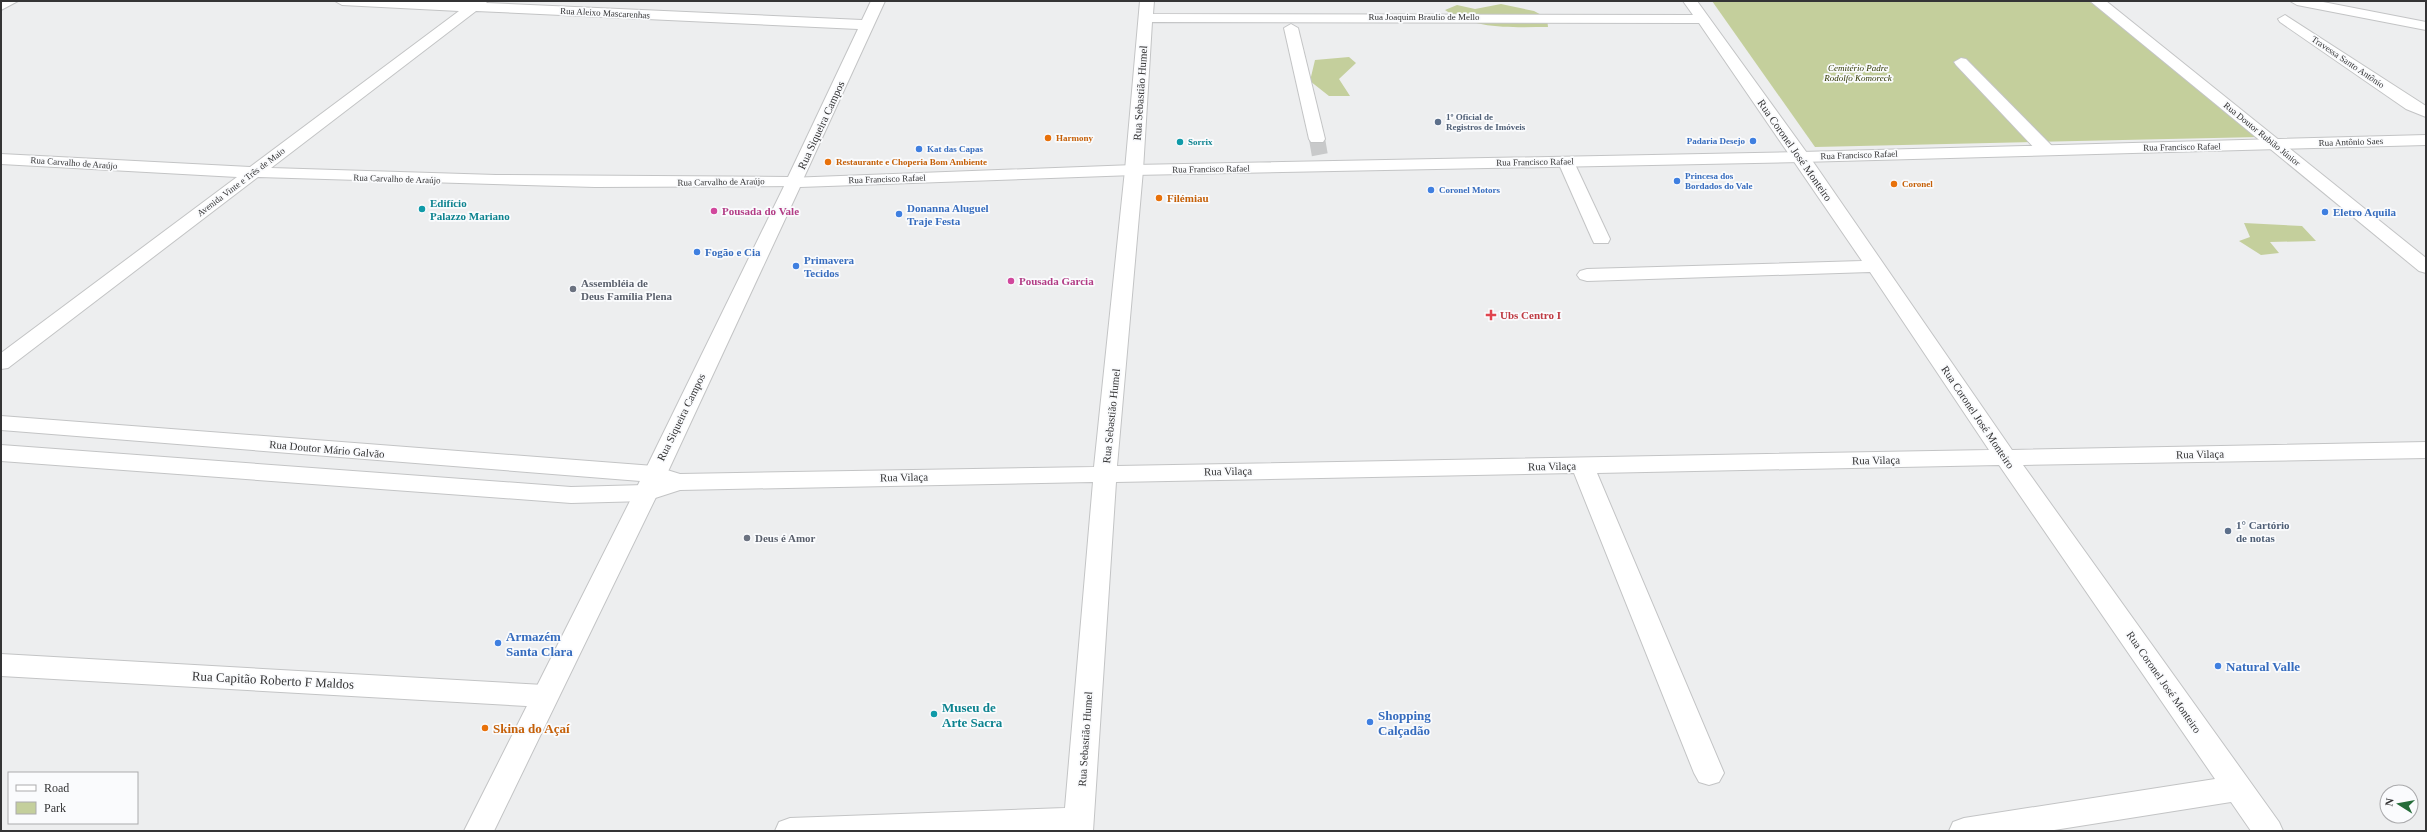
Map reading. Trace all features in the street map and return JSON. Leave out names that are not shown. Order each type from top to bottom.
[{"type":"street","points":[[1,6],[11,1]]},
{"type":"street","name":"Rua Aleixo Mascarenhas","points":[[342,1],[477,4],[868,25]]},
{"type":"street","name":"Rua Siqueira Campos","points":[[479,831],[650,483],[794,182],[878,1]]},
{"type":"street","name":"Rua Doutor Rubião Júnior","points":[[2097,1],[2426,267]]},
{"type":"street","points":[[2298,1],[2426,26]]},
{"type":"street","name":"Avenida Vinte e Três de Maio","points":[[1,363],[477,4]]},
{"type":"street","name":"Rua Joaquim Braulio de Mello","points":[[1146,10],[1344,12],[1696,10]]},
{"type":"street","name":"Rua Sebastião Humel","points":[[1079,826],[1105,473],[1134,170],[1146,10]]},
{"type":"street","name":"Rua Coronel José Monteiro","points":[[1696,10],[1801,157],[2006,458],[2268,831]]},
{"type":"street","name":"Travessa Santo Antônio","points":[[2285,19],[2419,109],[2426,121]]},
{"type":"street","points":[[1290,28],[1317,139]]},
{"type":"street","points":[[1961,62],[2046,150]]},
{"type":"street","name":"Rua Antônio Saes","points":[[2275,145],[2426,140]]},
{"type":"street","name":"Rua Francisco Rafael","points":[[794,182],[1134,170],[1321,161],[1566,162],[2275,145]]},
{"type":"street","name":"Rua Carvalho de Araújo","points":[[1,159],[253,174],[593,183],[794,182]]},
{"type":"street","points":[[1566,162],[1601,240]]},
{"type":"street","points":[[2401,247],[2426,247]]},
{"type":"street","points":[[1587,275],[1875,266]]},
{"type":"street","name":"Rua Doutor Mário Galvão","points":[[1,422],[650,483]]},
{"type":"street","name":"Rua Vilaça","points":[[650,483],[1105,473],[2426,450]]},
{"type":"street","points":[[1,453],[542,494],[598,495],[650,483]]},
{"type":"street","points":[[1582,465],[1709,773]]},
{"type":"street","name":"Rua Capitão Roberto F Maldos","points":[[1,665],[544,696]]},
{"type":"street","points":[[1964,831],[2238,788]]},
{"type":"street","points":[[790,831],[1079,826]]},
{"type":"green space","name":"Cemitério Padre Rodolfo Komoreck","points":[[1712,1],[2089,1],[2259,137],[1815,147]]},
{"type":"green space","points":[[1501,4],[1534,11],[1547,18],[1548,27],[1508,27],[1481,24],[1456,16],[1445,10],[1457,5],[1475,9]]},
{"type":"green space","points":[[1349,57],[1356,63],[1339,79],[1350,96],[1329,96],[1310,81],[1315,60]]},
{"type":"green space","points":[[2244,223],[2302,226],[2316,241],[2270,242],[2279,253],[2261,255],[2239,241],[2250,237]]},
{"type":"tunnel","points":[[1317,139],[1320,156]]},
{"type":"place","name":"1º Oficial de Registros de Imóveis","points":[[1438,122]]},
{"type":"place","name":"Harmony","points":[[1048,138]]},
{"type":"place","name":"Padaria Desejo","points":[[1753,141]]},
{"type":"place","name":"Sorrix","points":[[1180,142]]},
{"type":"place","name":"Kat das Capas","points":[[919,149]]},
{"type":"place","name":"Restaurante e Choperia Bom Ambiente","points":[[828,162]]},
{"type":"place","name":"Princesa dos Bordados do Vale","points":[[1677,181]]},
{"type":"place","name":"Coronel","points":[[1894,184]]},
{"type":"place","name":"Coronel Motors","points":[[1431,190]]},
{"type":"place","name":"Filémiau","points":[[1159,198]]},
{"type":"place","name":"Edifício Palazzo Mariano","points":[[422,209]]},
{"type":"place","name":"Pousada do Vale","points":[[714,211]]},
{"type":"place","name":"Eletro Aquila","points":[[2325,212]]},
{"type":"place","name":"Donanna Aluguel Traje Festa","points":[[899,214]]},
{"type":"place","name":"Fogão e Cia","points":[[697,252]]},
{"type":"place","name":"Primavera Tecidos","points":[[796,266]]},
{"type":"place","name":"Pousada Garcia","points":[[1011,281]]},
{"type":"place","name":"Assembléia de Deus Família Plena","points":[[573,289]]},
{"type":"place","name":"Ubs Centro I","points":[[1491,315]]},
{"type":"place","name":"1° Cartório de notas","points":[[2228,531]]},
{"type":"place","name":"Deus é Amor","points":[[747,538]]},
{"type":"place","name":"Armazém Santa Clara","points":[[498,643]]},
{"type":"place","name":"Natural Valle","points":[[2218,666]]},
{"type":"place","name":"Museu de Arte Sacra","points":[[934,714]]},
{"type":"place","name":"Shopping Calçadão","points":[[1370,722]]},
{"type":"place","name":"Skina do Açaí","points":[[485,728]]}]
